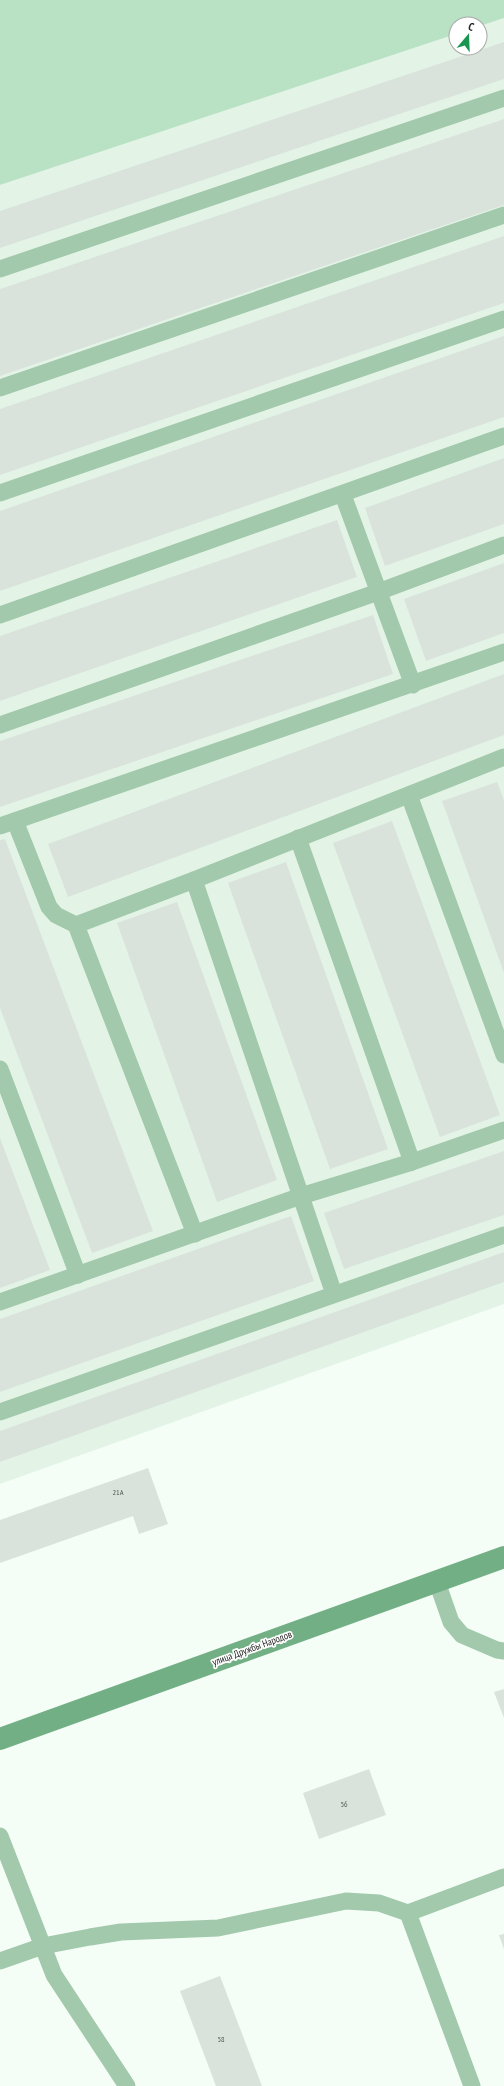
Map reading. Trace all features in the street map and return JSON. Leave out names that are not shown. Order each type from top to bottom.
[{"type":"main road","name":"улица Дружбы Народов","points":[[0,1739],[504,1557]]},
{"type":"lane","points":[[0,269],[504,98]]},
{"type":"lane","points":[[0,388],[504,215]]},
{"type":"lane","points":[[0,492],[504,319]]},
{"type":"lane","points":[[0,615],[343,495],[504,436]]},
{"type":"lane","points":[[343,495],[413,685]]},
{"type":"lane","points":[[0,725],[378,592],[504,545]]},
{"type":"lane","points":[[195,1234],[76,925],[56,914],[49,907],[8,824],[413,685],[504,652]]},
{"type":"lane","points":[[76,925],[194,880],[504,757]]},
{"type":"lane","points":[[409,794],[504,1055]]},
{"type":"lane","points":[[298,838],[412,1162]]},
{"type":"lane","points":[[194,880],[334,1294]]},
{"type":"lane","points":[[0,1069],[78,1275]]},
{"type":"lane","points":[[0,1302],[301,1196],[412,1162],[504,1130]]},
{"type":"lane","points":[[0,1412],[504,1235]]},
{"type":"lane","points":[[437,1582],[451,1622],[462,1635],[497,1650],[504,1651]]},
{"type":"lane","points":[[0,1836],[54,1975],[127,2086]]},
{"type":"lane","points":[[0,1961],[43,1946],[121,1932],[218,1928],[346,1901],[379,1903],[408,1913],[504,1877]]},
{"type":"lane","points":[[408,1913],[472,2086]]},
{"type":"shaded area","points":[[504,18],[504,1304],[0,1484],[0,185],[448,37],[448,56],[488,56],[488,23]]},
{"type":"green space","points":[[0,0],[504,0],[504,18],[488,23],[488,16],[448,16],[448,37],[0,185]]},
{"type":"building","points":[[504,42],[504,79],[0,248],[0,211],[462,56],[488,56],[488,47]]},
{"type":"building","points":[[504,119],[504,205],[0,376],[0,289]]},
{"type":"building","points":[[504,236],[504,303],[0,475],[0,409]]},
{"type":"building","points":[[504,336],[504,417],[0,591],[0,511]]},
{"type":"building","points":[[504,458],[504,524],[385,566],[365,508]]},
{"type":"building","points":[[337,520],[357,577],[0,701],[0,636]]},
{"type":"building","points":[[504,563],[504,633],[426,661],[404,599]]},
{"type":"building","points":[[373,615],[393,674],[0,807],[0,741]]},
{"type":"building","points":[[504,674],[504,735],[68,897],[48,844]]},
{"type":"building","points":[[497,782],[504,800],[504,973],[442,801]]},
{"type":"building","points":[[392,821],[500,1115],[440,1137],[333,843]]},
{"type":"building","points":[[5,839],[153,1231],[92,1253],[0,1008],[0,840]]},
{"type":"building","points":[[286,862],[388,1149],[330,1169],[228,883]]},
{"type":"building","points":[[177,902],[277,1180],[217,1202],[117,923]]},
{"type":"building","points":[[0,1138],[50,1270],[0,1288]]},
{"type":"building","points":[[504,1151],[504,1215],[344,1269],[324,1213]]},
{"type":"building","points":[[291,1216],[314,1281],[0,1392],[0,1319]]},
{"type":"building","points":[[504,1252],[504,1282],[0,1462],[0,1431]]},
{"type":"building","points":[[148,1468],[168,1524],[139,1534],[133,1516],[0,1563],[0,1520]]},
{"type":"building","points":[[504,1689],[504,1718],[494,1692]]},
{"type":"building","points":[[369,1769],[386,1815],[319,1839],[303,1793]]},
{"type":"building","points":[[504,1934],[504,1949],[499,1935]]},
{"type":"building","points":[[220,1976],[262,2086],[216,2086],[180,1991]]}]
